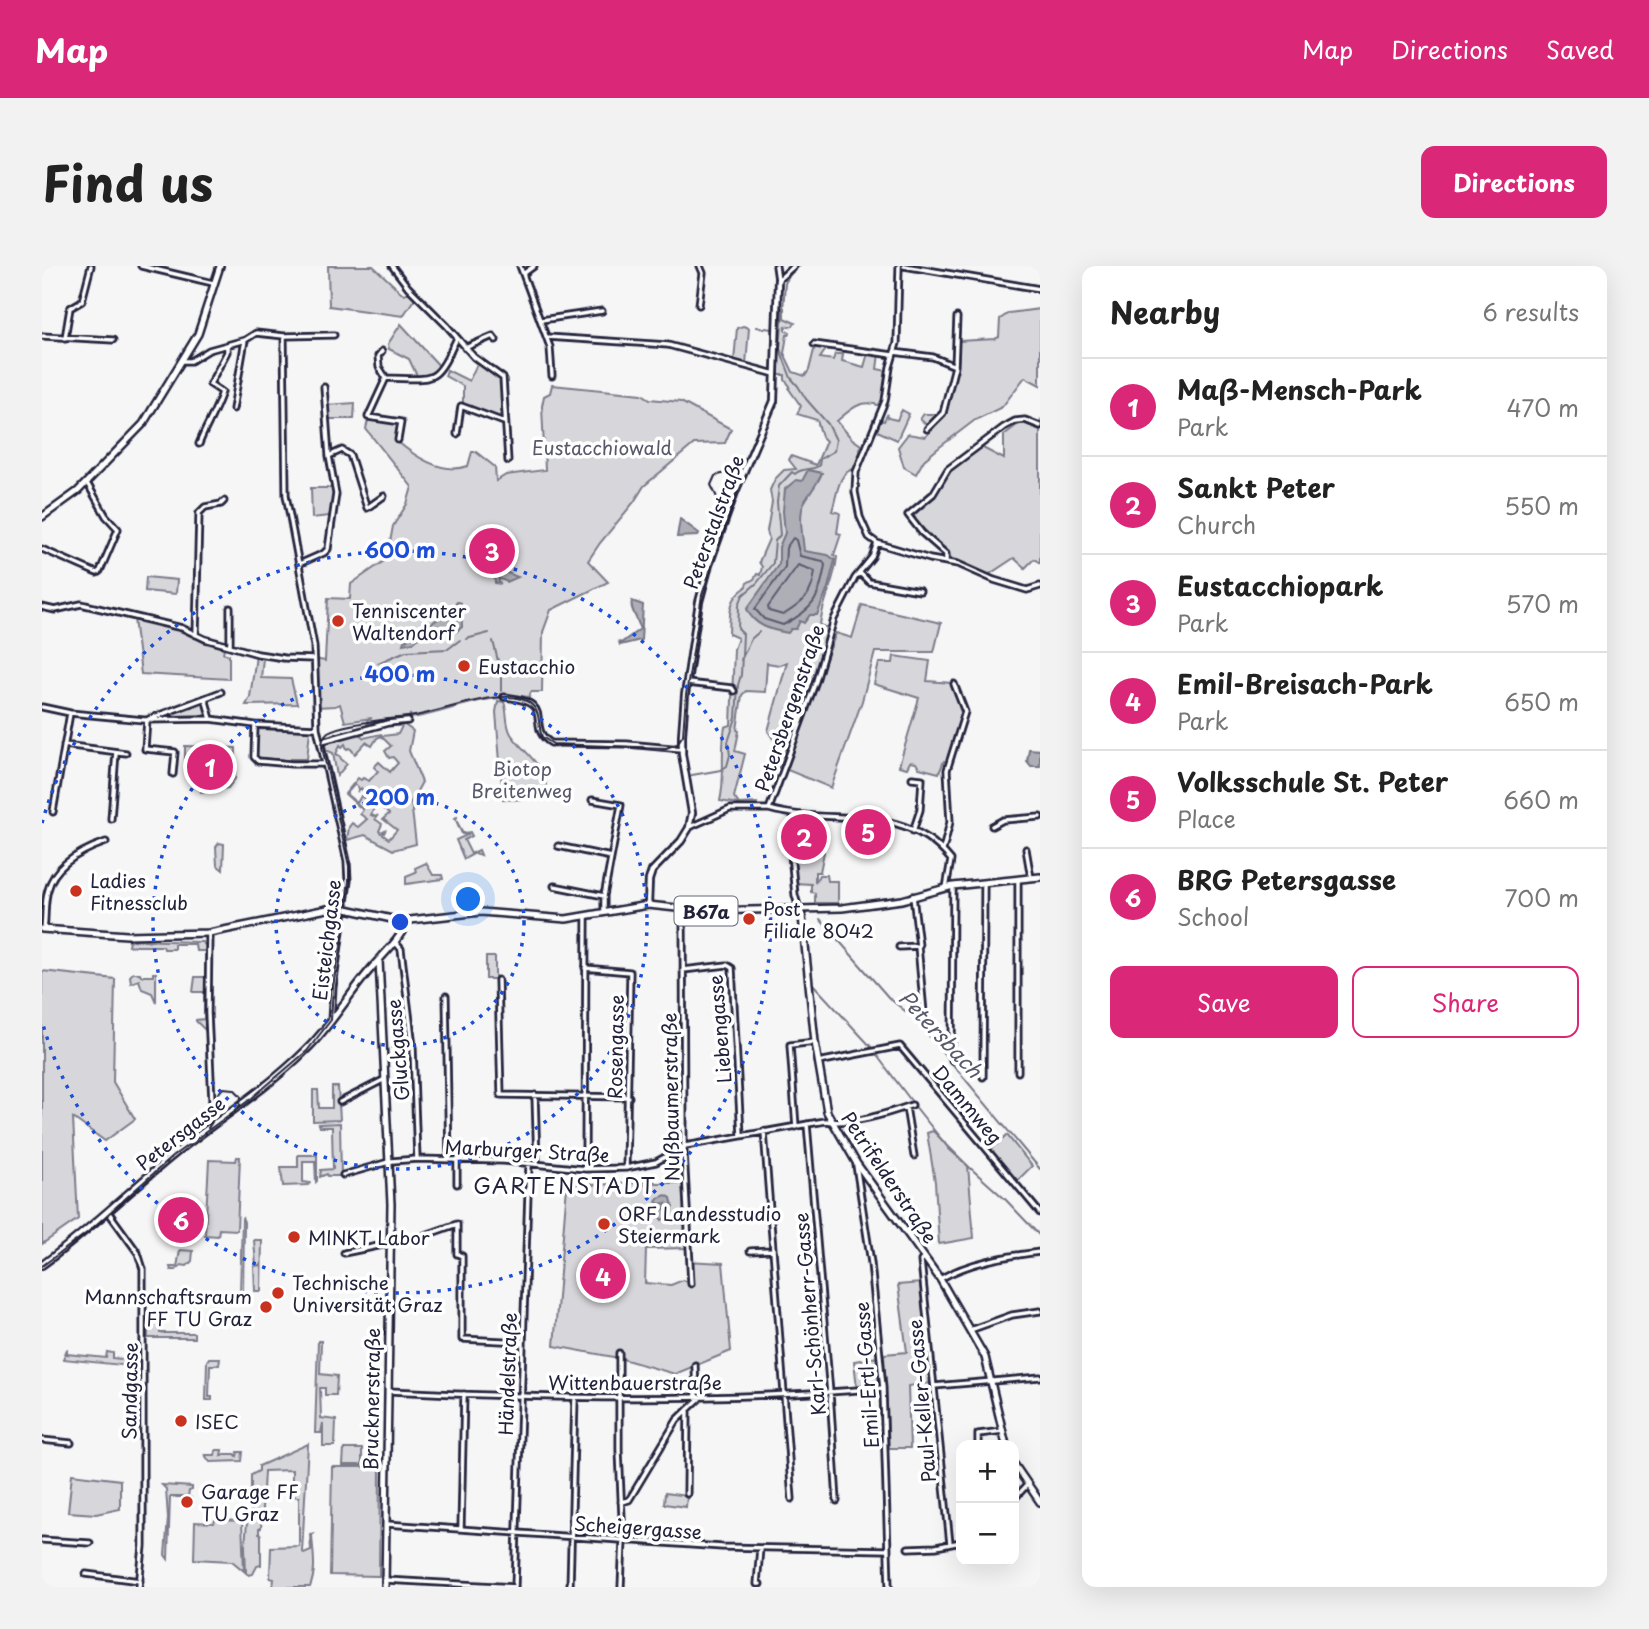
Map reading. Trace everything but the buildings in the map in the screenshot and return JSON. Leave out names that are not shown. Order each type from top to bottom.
[{"type":"main road","points":[[42,517],[87,483],[144,425],[198,334],[220,266]]},
{"type":"main road","name":"B67a","points":[[43,929],[127,935],[209,933],[343,906],[407,921],[470,912],[550,919],[586,916],[648,905],[711,911],[850,907],[888,902],[950,887],[1040,877]]},
{"type":"main road","name":"Petrifelderstraße","points":[[799,909],[802,916],[815,1042],[827,1112],[857,1164],[940,1279],[985,1357],[1005,1440]]},
{"type":"main road","name":"Petersgasse","points":[[42,1265],[108,1213],[172,1156],[244,1104],[300,1056],[396,942],[407,921]]},
{"type":"main road","name":"Brucknerstraße","points":[[379,960],[390,1161],[385,1584]]},
{"type":"main road","points":[[1019,1471],[1040,1502]]},
{"type":"street","points":[[65,338],[70,308],[82,301],[91,266]]},
{"type":"street","points":[[141,266],[214,283]]},
{"type":"street","points":[[392,266],[465,348],[485,367],[503,378],[508,461]]},
{"type":"street","points":[[520,266],[547,337],[552,355],[552,376]]},
{"type":"street","points":[[523,274],[534,266]]},
{"type":"street","points":[[699,305],[701,266]]},
{"type":"street","name":"Peterstalstraße","points":[[689,828],[692,813],[682,749],[687,683],[705,580],[737,488],[776,393],[776,266]]},
{"type":"street","points":[[778,280],[794,266]]},
{"type":"street","points":[[1040,289],[901,266],[897,343],[885,401],[856,472],[855,492],[860,517],[869,537],[877,543],[930,559],[958,564],[1005,585],[1027,590],[1040,586]]},
{"type":"street","points":[[541,320],[602,311]]},
{"type":"street","points":[[927,429],[943,414],[955,366],[957,317]]},
{"type":"street","points":[[184,361],[191,361],[209,350],[245,340],[256,333],[284,336],[334,335]]},
{"type":"street","points":[[42,336],[113,340]]},
{"type":"street","name":"Eisteichgasse","points":[[284,336],[286,495],[314,657],[317,728],[348,861],[331,1020]]},
{"type":"street","points":[[465,348],[493,336],[496,340]]},
{"type":"street","points":[[547,337],[668,345],[775,374]]},
{"type":"street","points":[[386,378],[428,379],[441,372],[457,338]]},
{"type":"street","points":[[233,409],[245,340]]},
{"type":"street","points":[[814,344],[933,357],[955,366]]},
{"type":"street","points":[[199,444],[222,392],[210,384],[228,346]]},
{"type":"street","points":[[382,351],[378,356],[379,367],[386,378]]},
{"type":"street","points":[[386,378],[368,417],[401,422],[398,440]]},
{"type":"street","points":[[299,564],[324,553],[329,547],[336,498],[329,456],[324,387]]},
{"type":"street","points":[[457,434],[461,406],[504,422]]},
{"type":"street","points":[[946,561],[946,554],[922,533],[908,515],[933,494],[948,469],[1004,427],[1015,421],[1025,420],[1040,426]]},
{"type":"street","points":[[329,456],[342,450],[350,455],[368,508],[384,496]]},
{"type":"street","points":[[42,548],[97,573],[115,537],[117,527],[106,516],[87,483]]},
{"type":"street","points":[[196,635],[199,513],[205,507],[221,504],[223,500]]},
{"type":"street","name":"Petersbergenstraße","points":[[648,905],[652,871],[681,841],[689,828],[730,809],[769,810],[816,681],[834,619],[844,597],[872,557],[877,543]]},
{"type":"street","points":[[860,573],[869,582],[920,591]]},
{"type":"street","points":[[42,607],[55,610],[81,604],[182,628],[230,646],[284,658],[314,657]]},
{"type":"street","points":[[230,608],[230,646]]},
{"type":"street","points":[[687,683],[732,688],[734,691]]},
{"type":"street","points":[[943,850],[950,822],[947,770],[965,712],[954,684]]},
{"type":"street","points":[[147,720],[221,692]]},
{"type":"street","points":[[504,697],[523,699],[536,708],[541,734],[551,743],[682,749]]},
{"type":"street","points":[[205,698],[211,719]]},
{"type":"street","points":[[42,707],[70,713],[147,720],[211,719],[255,725],[317,728]]},
{"type":"street","points":[[53,812],[70,713]]},
{"type":"street","points":[[147,720],[145,748],[175,752],[173,774]]},
{"type":"street","points":[[321,741],[388,723],[408,721]]},
{"type":"street","points":[[255,725],[254,757],[258,761],[325,764]]},
{"type":"street","points":[[670,747],[678,743],[682,736]]},
{"type":"street","points":[[64,745],[126,753]]},
{"type":"street","points":[[111,819],[116,752]]},
{"type":"street","points":[[912,778],[922,779],[920,810],[914,831]]},
{"type":"street","points":[[592,800],[621,805],[604,896],[604,912]]},
{"type":"street","points":[[769,810],[787,815],[883,819],[914,831],[943,850],[951,860],[952,1060]]},
{"type":"street","points":[[992,826],[1003,820],[1040,817]]},
{"type":"street","points":[[43,929],[52,878],[84,851],[106,842]]},
{"type":"street","points":[[558,846],[611,856]]},
{"type":"street","points":[[1026,849],[1031,878]]},
{"type":"street","points":[[791,854],[799,909]]},
{"type":"street","points":[[1018,880],[1018,1072]]},
{"type":"street","points":[[983,1077],[984,884]]},
{"type":"street","points":[[554,886],[604,896]]},
{"type":"street","points":[[913,896],[924,1013]]},
{"type":"street","name":"Nußbaumerstraße","points":[[682,909],[685,1146],[691,1284]]},
{"type":"street","points":[[585,1169],[586,916]]},
{"type":"street","points":[[209,933],[208,1013],[213,1126]]},
{"type":"street","name":"Gluckgasse","points":[[396,942],[401,949],[413,1046],[417,1159]]},
{"type":"street","points":[[899,947],[917,948]]},
{"type":"street","name":"Liebengasse","points":[[683,970],[727,965],[732,968],[741,1135]]},
{"type":"street","name":"Rosengasse","points":[[585,968],[631,972],[626,1168]]},
{"type":"street","points":[[498,980],[501,1095],[629,1097]]},
{"type":"street","points":[[446,996],[449,1160]]},
{"type":"street","points":[[796,1127],[790,1045],[815,1042]]},
{"type":"street","name":"Dammweg","points":[[818,1062],[900,1046],[1040,1213]]},
{"type":"street","points":[[340,1102],[385,1079]]},
{"type":"street","points":[[535,1095],[537,1163]]},
{"type":"street","name":"Marburger Straße","points":[[343,1175],[390,1161],[417,1159],[537,1163],[585,1169],[626,1168],[656,1162],[685,1146],[807,1124],[885,1114],[912,1105]]},
{"type":"street","points":[[906,1107],[914,1156]]},
{"type":"street","name":"Karl-Schönherr-Gasse","points":[[807,1124],[830,1392],[836,1502]]},
{"type":"street","points":[[764,1131],[792,1499]]},
{"type":"street","points":[[457,1160],[457,1184]]},
{"type":"street","name":"Händelstraße","points":[[515,1587],[529,1163]]},
{"type":"street","name":"Emil-Ertl-Gasse","points":[[857,1164],[855,1166],[871,1263],[883,1388],[890,1587]]},
{"type":"street","name":"Sandgasse","points":[[108,1213],[138,1253],[142,1269],[143,1546],[139,1587]]},
{"type":"street","points":[[344,1253],[417,1238],[457,1224],[457,1254],[463,1256],[462,1339],[522,1342]]},
{"type":"street","points":[[750,1251],[772,1250]]},
{"type":"street","points":[[940,1279],[976,1264],[1040,1252]]},
{"type":"street","name":"Paul-Keller-Gasse","points":[[924,1256],[922,1261],[950,1544]]},
{"type":"street","points":[[970,1330],[1012,1315],[1040,1311]]},
{"type":"street","points":[[619,1353],[623,1540],[621,1587]]},
{"type":"street","points":[[621,1502],[629,1500],[677,1420],[699,1401],[695,1365]]},
{"type":"street","points":[[934,1385],[1040,1377]]},
{"type":"street","name":"Wittenbauerstraße","points":[[387,1391],[575,1398],[784,1395],[883,1388]]},
{"type":"street","points":[[461,1528],[464,1394]]},
{"type":"street","points":[[570,1587],[575,1398]]},
{"type":"street","points":[[687,1494],[688,1408]]},
{"type":"street","points":[[978,1440],[978,1434],[1003,1431]]},
{"type":"street","points":[[42,1440],[71,1443]]},
{"type":"street","points":[[1019,1494],[1028,1484]]},
{"type":"street","name":"Scheigergasse","points":[[386,1524],[760,1548],[888,1550]]},
{"type":"street","points":[[42,1540],[90,1544]]},
{"type":"street","points":[[908,1548],[956,1543]]},
{"type":"street","points":[[760,1548],[757,1584],[760,1584]]},
{"type":"street","points":[[86,1574],[140,1581]]},
{"type":"street","points":[[385,1584],[515,1587]]},
{"type":"green space","points":[[328,266],[373,266],[403,294],[411,292],[415,298],[403,316],[329,306]]},
{"type":"green space","points":[[780,308],[784,308],[784,318],[795,323],[785,327],[790,333],[787,335],[784,353],[793,372],[805,376],[815,346],[827,348],[820,358],[833,360],[835,354],[843,354],[842,361],[864,367],[868,353],[879,354],[877,369],[887,371],[881,406],[862,404],[837,421],[851,438],[861,445],[855,469],[849,470],[842,479],[832,511],[840,513],[837,533],[841,534],[834,555],[837,557],[836,566],[820,625],[828,628],[811,687],[779,768],[773,764],[777,745],[768,731],[787,662],[779,665],[767,663],[765,692],[746,691],[742,695],[735,751],[745,754],[734,797],[739,804],[757,803],[756,807],[720,801],[725,727],[731,725],[734,649],[738,638],[729,634],[731,608],[739,592],[757,574],[760,575],[762,567],[759,562],[769,539],[767,531],[772,502],[770,490],[775,479],[784,470],[796,469],[789,460],[791,456],[816,465],[826,441],[822,437],[817,420],[797,414],[801,406],[789,389],[785,375],[779,375],[777,352]]},
{"type":"green space","points":[[1040,309],[1040,385],[1025,377],[1002,407],[975,420],[941,446],[924,460],[916,474],[904,467],[898,447],[908,434],[925,437],[932,430],[920,419],[924,414],[946,414],[958,365],[959,341],[995,339],[999,337],[1000,319],[1009,313]]},
{"type":"green space","points":[[401,324],[441,368],[431,376],[417,376],[409,359],[389,349],[388,344]]},
{"type":"green space","points":[[737,328],[749,328],[746,364],[734,361]]},
{"type":"green space","points":[[478,362],[500,378],[501,418],[463,404],[463,386],[445,376],[447,370],[469,381]]},
{"type":"green space","name":"Eustacchiowald","points":[[552,385],[642,394],[650,399],[681,402],[731,429],[725,443],[694,444],[644,486],[588,561],[608,582],[551,610],[543,632],[542,692],[531,692],[529,697],[500,694],[500,698],[477,701],[422,716],[411,718],[410,714],[409,718],[367,723],[367,720],[372,718],[345,722],[340,704],[316,707],[314,659],[325,661],[328,598],[350,599],[351,584],[387,559],[393,526],[407,504],[412,487],[366,429],[368,420],[397,422],[398,442],[413,454],[440,467],[468,466],[472,452],[476,452],[495,467],[496,481],[506,475],[545,470],[542,406],[544,396],[550,393]]},
{"type":"green space","points":[[355,403],[354,419],[327,419],[326,405]]},
{"type":"green space","points":[[902,410],[909,414],[897,440],[875,430],[880,420],[884,421],[887,415],[888,418],[897,420]]},
{"type":"green space","points":[[1025,419],[1038,424],[1040,421],[1040,563],[1034,559],[1025,568],[1014,558],[988,575],[952,559],[916,521],[914,515],[934,496],[950,469],[979,446],[1004,459],[1004,435]]},
{"type":"green space","points":[[311,488],[333,488],[334,500],[329,516],[312,518]]},
{"type":"green space","points":[[146,577],[177,580],[176,594],[145,591]]},
{"type":"green space","points":[[862,605],[941,623],[934,652],[875,652],[862,701],[831,788],[785,769],[836,633],[852,638]]},
{"type":"green space","points":[[134,619],[182,630],[224,648],[223,653],[229,655],[229,679],[141,674]]},
{"type":"green space","points":[[256,656],[263,658],[261,678],[291,679],[297,704],[246,705],[250,697]]},
{"type":"green space","points":[[894,656],[930,661],[927,681],[952,683],[960,699],[963,712],[948,762],[944,761],[939,773],[919,768],[916,763],[910,762],[907,768],[899,766],[919,698],[874,684],[879,663],[893,663]]},
{"type":"green space","points":[[200,701],[204,703],[208,715],[173,716],[171,712]]},
{"type":"green space","name":"Biotop Breitenweg","points":[[498,701],[504,702],[511,734],[538,765],[545,779],[546,787],[532,797],[503,799],[496,712]]},
{"type":"green space","points":[[403,724],[413,731],[409,751],[422,782],[411,802],[416,844],[393,850],[365,835],[347,840],[352,823],[358,827],[367,819],[360,814],[363,810],[345,794],[358,778],[369,781],[378,771],[374,767],[379,762],[390,772],[398,763],[393,757],[389,758],[385,751],[391,746],[381,736],[372,746],[366,742],[355,754],[350,748],[347,749],[345,744],[342,747],[340,745],[336,754],[347,764],[337,776],[333,753],[326,750],[325,743],[358,733],[364,738],[381,734],[398,734]],"holes":[[[355,784],[359,789],[357,792],[361,788],[366,795],[372,790],[382,798],[376,803],[389,814],[383,819],[397,830],[389,839],[383,835],[385,831],[379,831],[382,824],[375,819],[378,815],[371,815],[374,808],[368,803],[371,800],[361,796],[357,803],[346,794]]]},
{"type":"green space","points":[[256,729],[310,730],[307,759],[291,759],[290,762],[282,759],[258,759]]},
{"type":"green space","points":[[185,746],[236,748],[235,779],[228,788],[201,792],[197,779],[185,772]]},
{"type":"green space","points":[[457,817],[463,833],[470,832],[472,836],[464,840],[471,854],[479,850],[481,855],[475,853],[464,859],[456,840],[469,834],[462,834],[455,818]]},
{"type":"green space","points":[[219,843],[224,844],[223,870],[217,865],[216,847]]},
{"type":"green space","points":[[824,852],[820,872],[815,872],[815,883],[819,875],[827,875],[828,881],[838,881],[838,903],[815,903],[811,884],[795,883],[793,853]]},
{"type":"green space","points":[[426,863],[433,875],[442,875],[443,879],[406,884],[406,876]]},
{"type":"green space","points":[[129,940],[202,942],[206,951],[196,951],[195,944],[174,944],[174,949],[164,949],[163,946],[128,946]]},
{"type":"green space","points":[[486,957],[495,957],[495,979],[486,979]]},
{"type":"green space","points":[[42,971],[115,979],[113,1082],[135,1119],[105,1141],[73,1118],[78,1219],[42,1244]]},
{"type":"green space","points":[[133,973],[153,976],[153,973],[156,973],[156,1002],[152,993],[142,989],[139,980],[131,983],[130,976]]},
{"type":"green space","points":[[195,977],[206,977],[205,1030],[196,1021],[204,1019],[204,992],[193,992]]},
{"type":"green space","points":[[332,1087],[338,1087],[340,1120],[313,1121],[313,1090],[318,1090],[319,1108],[332,1108]]},
{"type":"green space","points":[[340,1123],[341,1176],[327,1174],[320,1177],[321,1170],[333,1169],[332,1127],[320,1127],[319,1124]]},
{"type":"green space","points":[[933,1131],[968,1166],[974,1238],[939,1244],[935,1182],[927,1133]]},
{"type":"green space","points":[[1007,1135],[1032,1166],[1017,1181],[991,1150]]},
{"type":"green space","points":[[298,1155],[317,1155],[317,1181],[315,1161],[303,1161],[303,1182],[310,1183],[283,1186],[281,1167],[298,1167]]},
{"type":"green space","points":[[237,1157],[240,1157],[237,1230],[219,1229],[218,1236],[205,1235],[209,1160],[236,1161]]},
{"type":"green space","points":[[638,1180],[644,1181],[644,1185],[654,1180],[655,1183],[677,1183],[683,1180],[687,1248],[646,1249],[645,1283],[671,1285],[683,1280],[688,1282],[687,1261],[723,1263],[731,1351],[675,1374],[619,1358],[554,1346],[567,1186],[589,1182],[590,1185],[638,1183]]},
{"type":"green space","points":[[242,1217],[243,1294],[240,1294]]},
{"type":"green space","points":[[254,1240],[262,1240],[261,1291],[255,1291],[254,1266],[261,1265],[256,1265]]},
{"type":"green space","points":[[180,1250],[193,1251],[192,1261],[187,1266],[181,1265],[176,1270],[171,1270],[170,1267],[177,1267]]},
{"type":"green space","points":[[921,1283],[931,1383],[908,1386],[910,1448],[889,1448],[884,1354],[907,1352],[898,1285]]},
{"type":"green space","points":[[148,1320],[161,1320],[160,1333],[194,1333],[194,1338],[148,1338]]},
{"type":"green space","points":[[318,1341],[321,1341],[320,1374],[337,1376],[336,1395],[325,1395],[325,1388],[320,1388],[321,1418],[336,1420],[335,1446],[323,1446],[323,1423],[321,1433],[315,1433]]},
{"type":"green space","points":[[67,1349],[67,1354],[106,1358],[107,1352],[113,1353],[113,1358],[140,1361],[140,1367],[63,1359]]},
{"type":"green space","points":[[878,1357],[881,1386],[857,1388],[854,1361]]},
{"type":"green space","points":[[209,1358],[220,1358],[219,1365],[210,1365],[209,1397],[212,1397],[212,1400],[206,1400],[207,1361]]},
{"type":"green space","points":[[308,1444],[302,1552],[311,1550],[310,1534],[315,1533],[312,1535],[312,1580],[310,1587],[273,1587],[274,1579],[270,1578],[271,1547],[299,1546],[299,1497],[292,1496],[292,1470],[264,1471],[259,1529],[261,1565],[249,1575],[246,1573],[245,1546],[247,1522],[251,1522],[251,1475],[259,1471],[259,1466]]},
{"type":"green space","points":[[344,1449],[362,1449],[362,1465],[343,1465]]},
{"type":"green space","points":[[216,1450],[222,1450],[221,1456],[237,1456],[238,1452],[243,1452],[242,1461],[210,1462],[205,1455],[215,1455]]},
{"type":"green space","points":[[332,1467],[380,1467],[379,1576],[330,1575]]},
{"type":"green space","points":[[72,1474],[120,1480],[120,1509],[96,1514],[68,1512]]},
{"type":"green space","points":[[162,1485],[192,1487],[188,1497],[191,1501],[186,1501],[186,1497],[170,1497],[168,1559],[165,1555],[168,1518],[166,1489]]},
{"type":"green space","points":[[665,1493],[687,1496],[686,1507],[664,1504]]},
{"type":"green space","points":[[215,1520],[242,1521],[244,1571],[232,1561],[194,1559],[195,1522],[214,1523]]},
{"type":"water","points":[[808,470],[822,473],[802,508],[804,551],[828,555],[835,560],[817,615],[810,615],[804,623],[800,621],[796,629],[791,629],[788,633],[769,629],[754,620],[747,609],[779,564],[779,547],[785,533],[785,489],[796,480],[802,481]]},
{"type":"water","points":[[680,519],[699,533],[698,536],[677,537]]},
{"type":"water","points":[[495,567],[501,573],[518,577],[507,582],[498,578],[500,584],[495,583],[494,574],[486,576],[486,573]]},
{"type":"water","points":[[632,601],[643,605],[641,640],[620,645],[619,642],[640,629]]},
{"type":"water","points":[[457,602],[461,603],[462,627],[456,632],[448,630],[437,638],[425,633],[414,642],[403,644],[447,612]]},
{"type":"water","points":[[1029,749],[1040,750],[1040,766],[1031,766],[1027,761]]},
{"type":"water","points":[[666,1195],[671,1198],[673,1207],[669,1217],[662,1220],[655,1211],[664,1209],[666,1203],[659,1204],[656,1201]]},
{"type":"waterway","name":"Petersbach","points":[[692,775],[721,770],[727,766],[730,755],[728,742],[736,718],[741,675],[743,634],[738,629],[739,605],[743,595],[773,563],[775,541],[780,535],[777,502],[779,486],[792,472],[795,474],[819,466],[820,459],[834,451],[836,440],[828,424],[791,378],[780,349],[785,283],[793,270],[800,266]]},
{"type":"waterway","points":[[756,327],[773,329]]},
{"type":"waterway","points":[[741,660],[751,639],[759,632]]},
{"type":"waterway","points":[[466,639],[489,633]]},
{"type":"waterway","points":[[378,663],[406,651],[448,649],[460,640]]},
{"type":"waterway","points":[[493,641],[501,673],[501,691]]},
{"type":"waterway","points":[[365,668],[371,666]]},
{"type":"waterway","name":"Petersbach","points":[[820,919],[889,998],[915,1019],[1040,1169]]},
{"type":"waterway","points":[[811,982],[873,1049]]},
{"type":"waterway","points":[[875,1053],[912,1102]]},
{"type":"waterway","points":[[914,1105],[949,1149],[1005,1199],[1040,1236]]},
{"type":"tram line","points":[[42,1266],[88,1232],[173,1156],[252,1098],[307,1051],[331,1020],[349,866],[322,747],[326,734],[355,724],[421,715],[473,701],[508,697],[523,699],[533,706],[542,737],[553,744],[666,748],[677,744],[683,735],[686,695],[702,595],[737,491],[735,480],[725,473],[715,476],[711,485],[724,512],[721,530]]},
{"type":"tram line","points":[[208,1128],[214,1117],[217,1097],[223,1088],[234,1089],[241,1096],[240,1105],[235,1111]]},
{"type":"place","name":"Eustacchiopark","points":[[492,551]]},
{"type":"place","name":"Tenniscenter Waltendorf","points":[[338,621]]},
{"type":"place","name":"Eustacchio","points":[[464,666]]},
{"type":"place","name":"Maß-Mensch-Park","points":[[210,767]]},
{"type":"place","name":"Volksschule St. Peter","points":[[868,832]]},
{"type":"place","name":"Sankt Peter","points":[[804,837]]},
{"type":"place","name":"Ladies Fitnessclub","points":[[76,891]]},
{"type":"place","name":"Post Filiale 8042","points":[[749,919]]},
{"type":"place","name":"BRG Petersgasse","points":[[181,1220]]},
{"type":"place","name":"ORF Landesstudio Steiermark","points":[[604,1224]]},
{"type":"place","name":"MINKT Labor","points":[[294,1237]]},
{"type":"place","name":"Emil-Breisach-Park","points":[[603,1276]]},
{"type":"place","name":"Technische Universität Graz","points":[[278,1293]]},
{"type":"place","name":"Mannschaftsraum FF TU Graz","points":[[266,1307]]},
{"type":"place","name":"ISEC","points":[[181,1421]]},
{"type":"place","name":"Garage FF TU Graz","points":[[187,1502]]},
{"type":"district","name":"GARTENSTADT","points":[[565,1185]]}]
